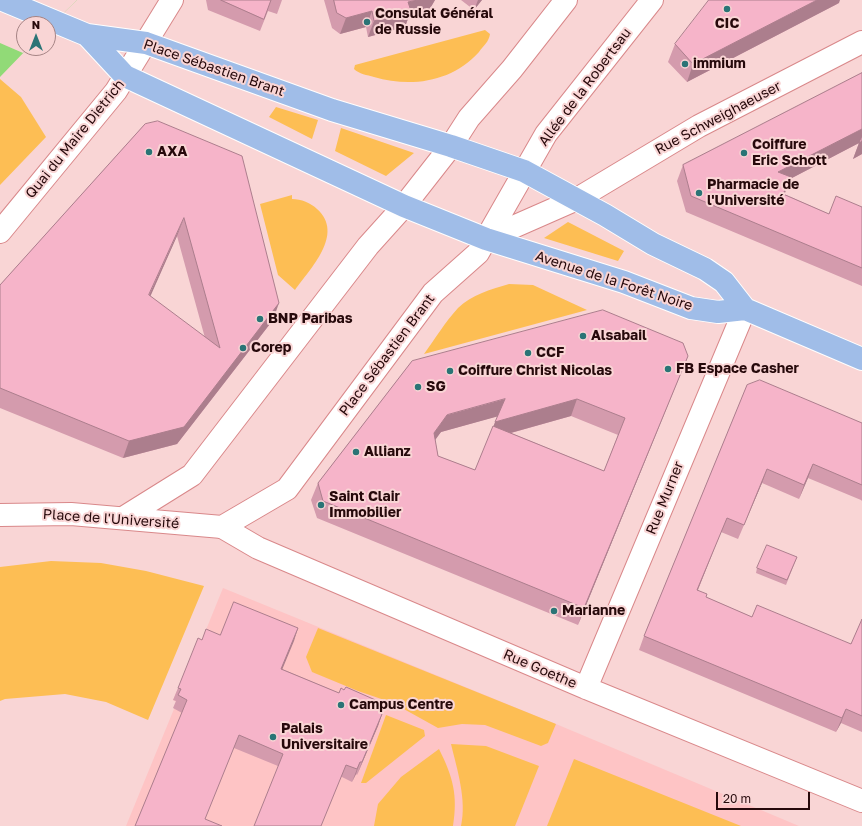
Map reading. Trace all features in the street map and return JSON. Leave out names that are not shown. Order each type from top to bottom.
[{"type":"main road","points":[[3,0],[87,35],[125,76],[404,206],[486,239]]},
{"type":"main road","name":"Place Sébastien Brant","points":[[87,35],[146,43],[332,110],[451,146],[524,171]]},
{"type":"main road","name":"Avenue de la Forêt Noire","points":[[524,171],[577,199],[653,244],[705,269],[724,282],[745,309],[862,359]]},
{"type":"main road","name":"Avenue de la Forêt Noire","points":[[486,239],[624,282],[691,308],[718,312],[745,309]]},
{"type":"street","name":"Quai du Maire Dietrich","points":[[0,232],[116,91],[172,0]]},
{"type":"street","points":[[123,518],[192,476],[368,246],[404,206],[451,146],[469,118],[512,69],[566,0]]},
{"type":"street","name":"Allée de la Robertsau","points":[[486,239],[546,134],[652,0]]},
{"type":"street","name":"Rue Schweighaeuser","points":[[486,239],[577,199],[699,126],[862,42]]},
{"type":"street","name":"Place Sébastien Brant","points":[[222,527],[287,488],[433,293],[478,253],[486,239]]},
{"type":"street","name":"Rue Murner","points":[[586,688],[745,309]]},
{"type":"street","name":"Place de l'Université","points":[[0,515],[71,514],[222,527]]},
{"type":"street","name":"Rue Goethe","points":[[222,527],[258,548],[586,688],[862,801]]},
{"type":"shaded area","points":[[0,0],[77,0],[56,20],[56,16],[16,16],[16,56],[20,56],[0,77]]},
{"type":"shaded area","points":[[485,30],[490,34],[487,42],[479,52],[468,62],[444,76],[416,82],[402,82],[366,75],[354,69],[355,65]]},
{"type":"shaded area","points":[[0,79],[21,97],[46,137],[0,185]]},
{"type":"shaded area","points":[[276,107],[318,120],[312,139],[269,117]]},
{"type":"shaded area","points":[[341,128],[414,153],[386,176],[335,151]]},
{"type":"shaded area","points":[[292,195],[292,199],[306,202],[317,209],[325,219],[327,229],[326,240],[322,251],[316,262],[295,290],[278,275],[260,204]]},
{"type":"shaded area","points":[[568,222],[624,251],[618,261],[544,238]]},
{"type":"shaded area","points":[[509,284],[533,285],[587,310],[424,354],[449,319],[463,303],[482,293]]},
{"type":"shaded area","points":[[51,561],[101,563],[146,571],[204,586],[148,720],[106,702],[65,694],[5,699],[0,701],[0,567]]},
{"type":"shaded area","name":"Campus Centre","points":[[223,588],[556,724],[799,826],[126,826],[174,709],[176,702],[173,700],[194,651],[197,652]]},
{"type":"shaded area","points":[[318,628],[556,724],[548,743],[541,746],[485,725],[462,724],[438,728],[393,703],[358,691],[312,672],[306,657]]},
{"type":"shaded area","points":[[386,715],[424,730],[425,736],[366,783],[361,783]]},
{"type":"shaded area","points":[[451,744],[486,746],[539,766],[515,826],[461,826],[463,816],[462,795]]},
{"type":"shaded area","points":[[439,749],[448,768],[453,786],[455,805],[453,826],[374,826],[378,804],[401,777]]},
{"type":"shaded area","points":[[574,759],[741,826],[547,826]]},
{"type":"pier","points":[[0,0],[77,0],[56,20],[56,16],[16,16],[16,50],[0,43]]},
{"type":"building","points":[[221,0],[271,0],[264,19]]},
{"type":"building","points":[[334,0],[418,0],[408,2],[411,11],[374,21],[372,11],[346,18],[337,13]]},
{"type":"building","points":[[709,0],[817,0],[693,64],[675,44]]},
{"type":"building","points":[[862,73],[862,129],[778,172],[791,177],[783,194],[829,214],[836,196],[862,207],[862,268],[691,196],[683,165]]},
{"type":"building","points":[[158,121],[242,156],[279,303],[184,427],[129,441],[0,388],[0,285],[145,124]],"holes":[[[184,218],[220,348],[149,295]]]},
{"type":"building","points":[[603,310],[683,343],[688,356],[584,608],[323,501],[318,483],[412,361]],"holes":[[[505,399],[495,422],[577,399],[625,418],[604,471],[493,426],[475,470],[438,456],[434,433],[447,415]]]},
{"type":"building","points":[[760,380],[862,423],[862,485],[813,464],[804,485],[767,469],[744,525],[727,518],[697,590],[707,594],[706,597],[752,617],[757,605],[851,644],[862,619],[862,716],[846,709],[842,718],[644,636],[747,385]]},
{"type":"building","points":[[767,545],[797,557],[787,580],[757,568]]},
{"type":"building","name":"Palais Universitaire","points":[[234,602],[298,628],[281,669],[339,693],[341,688],[344,690],[346,687],[380,702],[379,704],[382,706],[380,713],[382,714],[362,762],[360,762],[357,769],[346,765],[321,826],[254,826],[283,754],[239,735],[205,819],[222,826],[135,826],[187,700],[178,695],[181,689],[178,688],[198,638],[202,640],[206,629],[220,635]]},
{"type":"place","name":"CIC","points":[[727,9]]},
{"type":"place","name":"Consulat Général de Russie","points":[[367,22]]},
{"type":"place","name":"immium","points":[[685,64]]},
{"type":"place","name":"AXA","points":[[149,152]]},
{"type":"place","name":"Coiffure Eric Schott","points":[[744,153]]},
{"type":"place","name":"Pharmacie de l'Université","points":[[699,193]]},
{"type":"place","name":"BNP Paribas","points":[[260,319]]},
{"type":"place","name":"Alsabail","points":[[583,336]]},
{"type":"place","name":"Corep","points":[[243,348]]},
{"type":"place","name":"CCF","points":[[528,353]]},
{"type":"place","name":"FB Espace Casher","points":[[668,369]]},
{"type":"place","name":"Coiffure Christ Nicolas","points":[[450,371]]},
{"type":"place","name":"SG","points":[[418,387]]},
{"type":"place","name":"Allianz","points":[[356,452]]},
{"type":"place","name":"Saint Clair Immobilier","points":[[321,505]]},
{"type":"place","name":"Marianne","points":[[554,611]]},
{"type":"place","name":"Campus Centre","points":[[341,705]]},
{"type":"place","name":"Palais Universitaire","points":[[273,737]]}]
